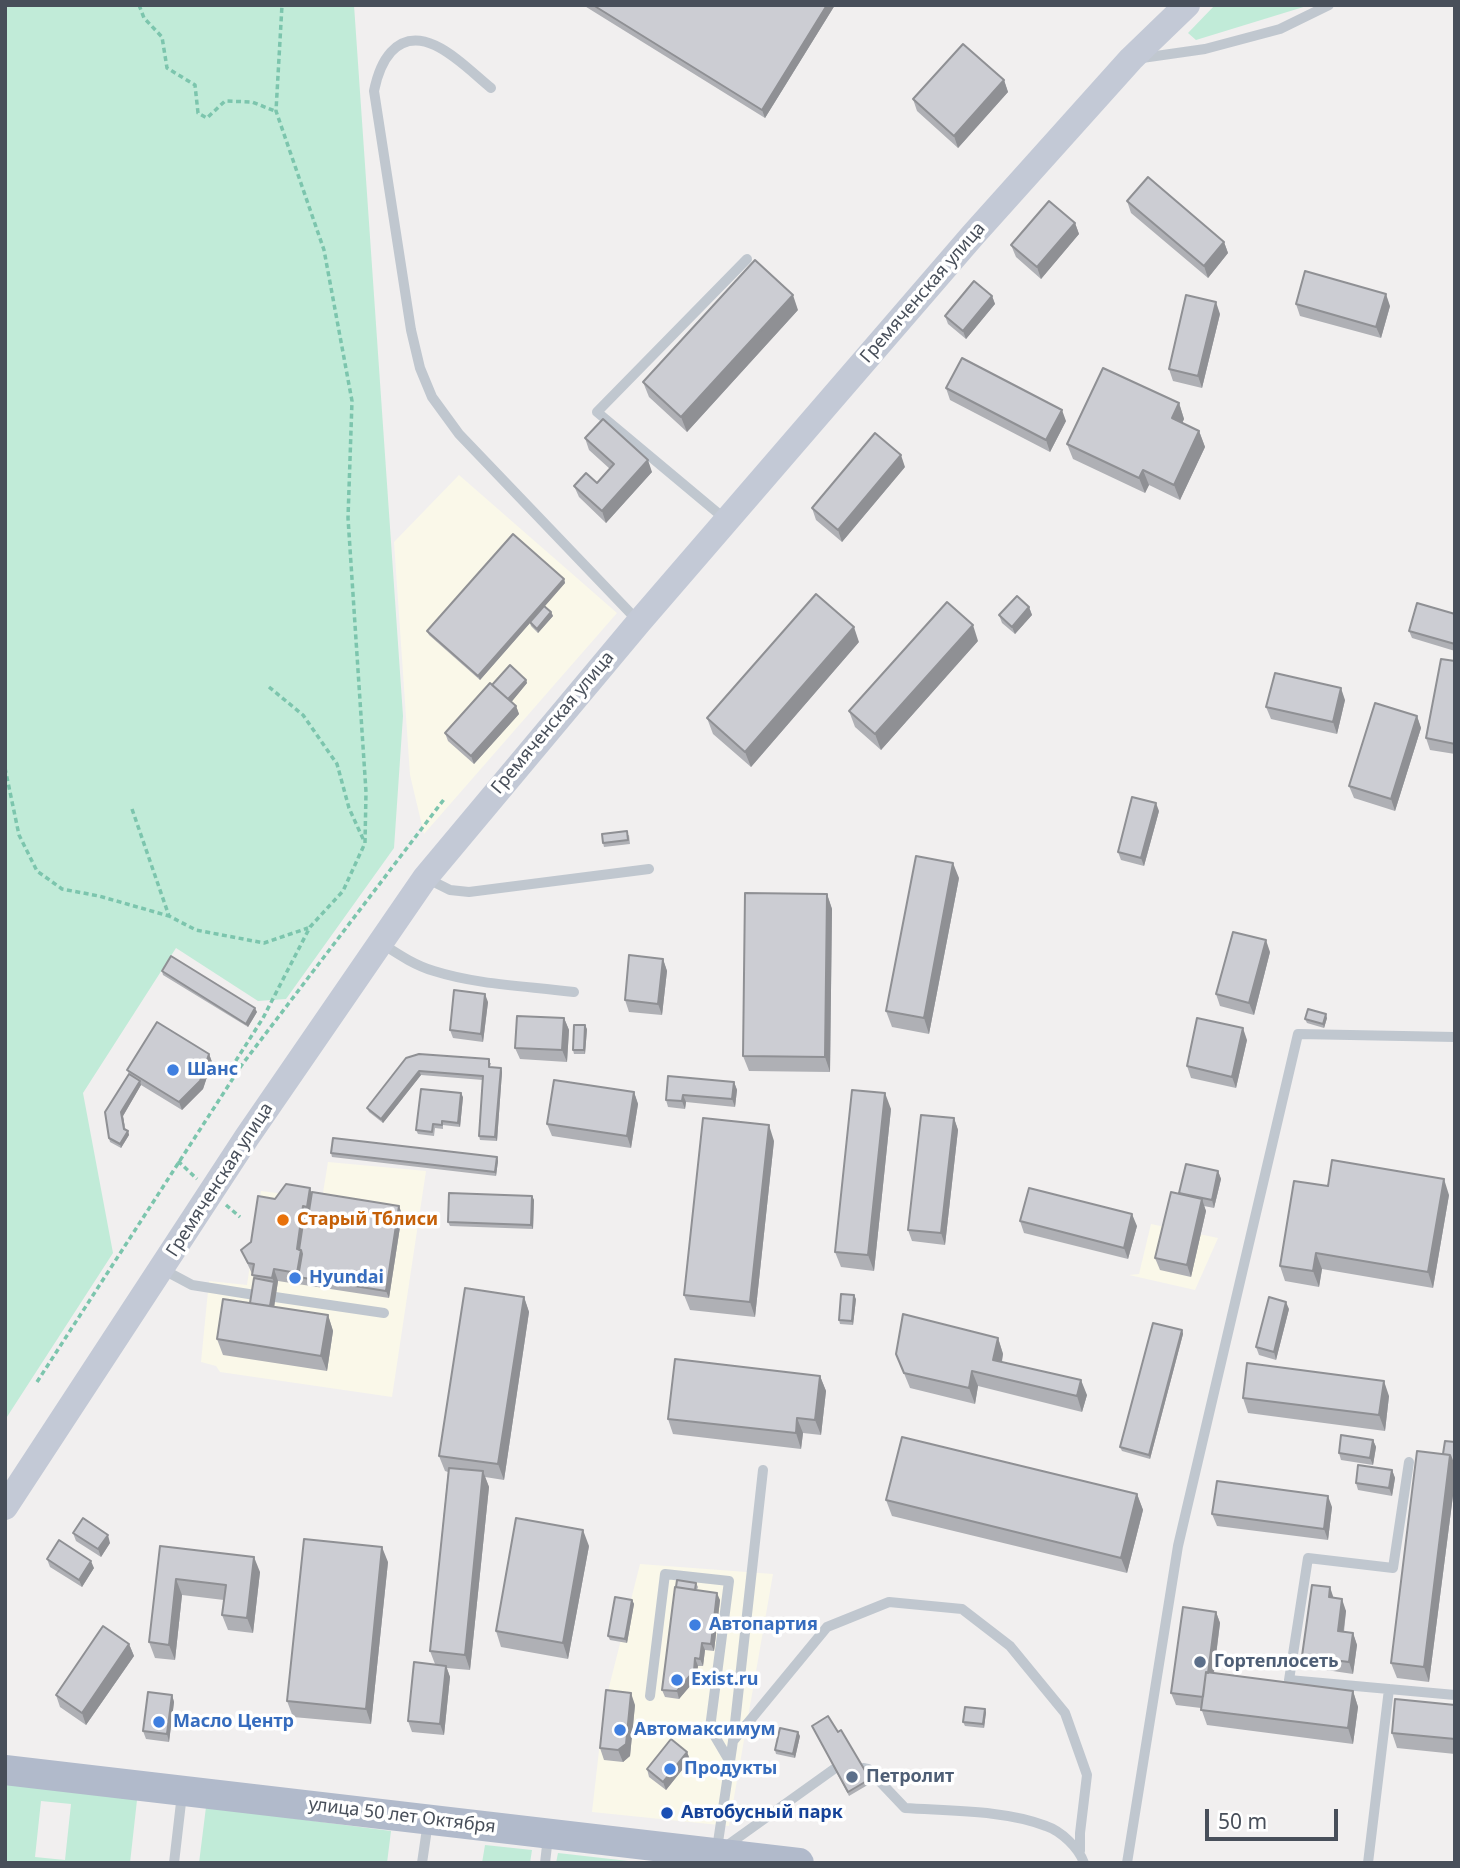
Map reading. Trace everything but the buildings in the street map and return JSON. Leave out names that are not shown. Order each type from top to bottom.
[{"type":"main road","name":"Гремяченская улица","points":[[5,1507],[247,1137],[425,878],[639,622],[964,245],[1131,60],[1187,5]]},
{"type":"main road","name":"улица 50 лет Октября","points":[[6,1770],[799,1863]]},
{"type":"lane","points":[[1131,60],[1218,46],[1280,29],[1329,5]]},
{"type":"lane","points":[[491,88],[443,49],[424,41],[410,39],[397,46],[385,59],[377,74],[374,91],[411,330],[420,368],[432,397],[459,434],[639,622]]},
{"type":"lane","points":[[726,520],[597,412],[747,259]]},
{"type":"lane","points":[[425,878],[450,890],[469,892],[649,869]]},
{"type":"lane","points":[[380,943],[404,959],[434,971],[465,978],[573,992]]},
{"type":"lane","points":[[1127,1863],[1178,1546],[1298,1034],[1455,1037]]},
{"type":"lane","points":[[162,1269],[192,1285],[255,1295]]},
{"type":"lane","points":[[275,1297],[384,1313]]},
{"type":"lane","points":[[1409,1462],[1393,1567],[1308,1558],[1289,1680],[1455,1695]]},
{"type":"lane","points":[[716,1854],[733,1741],[763,1470]]},
{"type":"lane","points":[[650,1696],[665,1574],[729,1581],[710,1728],[730,1762]]},
{"type":"lane","points":[[733,1741],[827,1627],[888,1602],[962,1609],[1010,1646],[1065,1713],[1087,1775],[1080,1833],[1080,1851],[1084,1863]]},
{"type":"lane","points":[[1368,1863],[1390,1689]]},
{"type":"lane","points":[[863,1768],[868,1769],[905,1808],[997,1815],[1048,1826],[1080,1851]]},
{"type":"lane","points":[[716,1854],[834,1769]]},
{"type":"lane","points":[[174,1863],[182,1790]]},
{"type":"lane","points":[[422,1863],[429,1818]]},
{"type":"lane","points":[[545,1863],[548,1833]]},
{"type":"path","points":[[139,5],[144,18],[162,37],[167,68],[195,85],[198,113],[207,118],[225,101],[252,102],[276,111]]},
{"type":"path","points":[[241,1066],[235,1062],[263,1018],[310,927],[344,891],[365,843],[366,792],[348,518],[352,401],[324,250],[276,111],[282,5]]},
{"type":"path","points":[[269,687],[303,715],[337,764],[349,808],[365,843]]},
{"type":"path","points":[[5,768],[19,835],[37,872],[62,888],[99,895],[169,916],[197,930],[264,943],[310,927]]},
{"type":"path","points":[[37,1382],[241,1066],[445,797]]},
{"type":"path","points":[[132,809],[169,916]]},
{"type":"shaded area","points":[[459,475],[617,613],[424,834],[410,775],[394,542]]},
{"type":"shaded area","points":[[328,1162],[426,1171],[392,1397],[220,1372],[216,1366],[201,1362],[209,1281],[247,1285],[261,1191],[322,1199]]},
{"type":"shaded area","points":[[1151,1224],[1218,1238],[1195,1290],[1129,1275],[1139,1274]]},
{"type":"shaded area","points":[[640,1564],[773,1574],[729,1826],[592,1812],[604,1707]]},
{"type":"green space","points":[[5,5],[354,5],[403,716],[394,848],[286,999],[258,1001],[176,948],[83,1093],[113,1253],[5,1420]]},
{"type":"green space","points":[[1215,5],[1310,5],[1196,40],[1188,33]]},
{"type":"green space","points":[[5,1783],[137,1800],[130,1863],[5,1863]],"holes":[[[41,1801],[71,1804],[65,1860],[35,1857]]]},
{"type":"green space","points":[[206,1807],[391,1831],[387,1863],[199,1863]]},
{"type":"green space","points":[[485,1845],[532,1850],[530,1863],[482,1863]]},
{"type":"green space","points":[[558,1853],[646,1863],[556,1863]]},
{"type":"place","name":"Шанс","points":[[173,1070]]},
{"type":"place","name":"Старый Тблиси","points":[[283,1220]]},
{"type":"place","name":"Hyundai","points":[[295,1278]]},
{"type":"place","name":"Автопартия","points":[[695,1625]]},
{"type":"place","name":"Гортеплосеть","points":[[1200,1662]]},
{"type":"place","name":"Exist.ru","points":[[677,1680]]},
{"type":"place","name":"Масло Центр","points":[[159,1722]]},
{"type":"place","name":"Автомаксимум","points":[[620,1730]]},
{"type":"place","name":"Продукты","points":[[670,1769]]},
{"type":"place","name":"Петролит","points":[[852,1777]]},
{"type":"place","name":"Автобусный парк","points":[[667,1813]]}]
